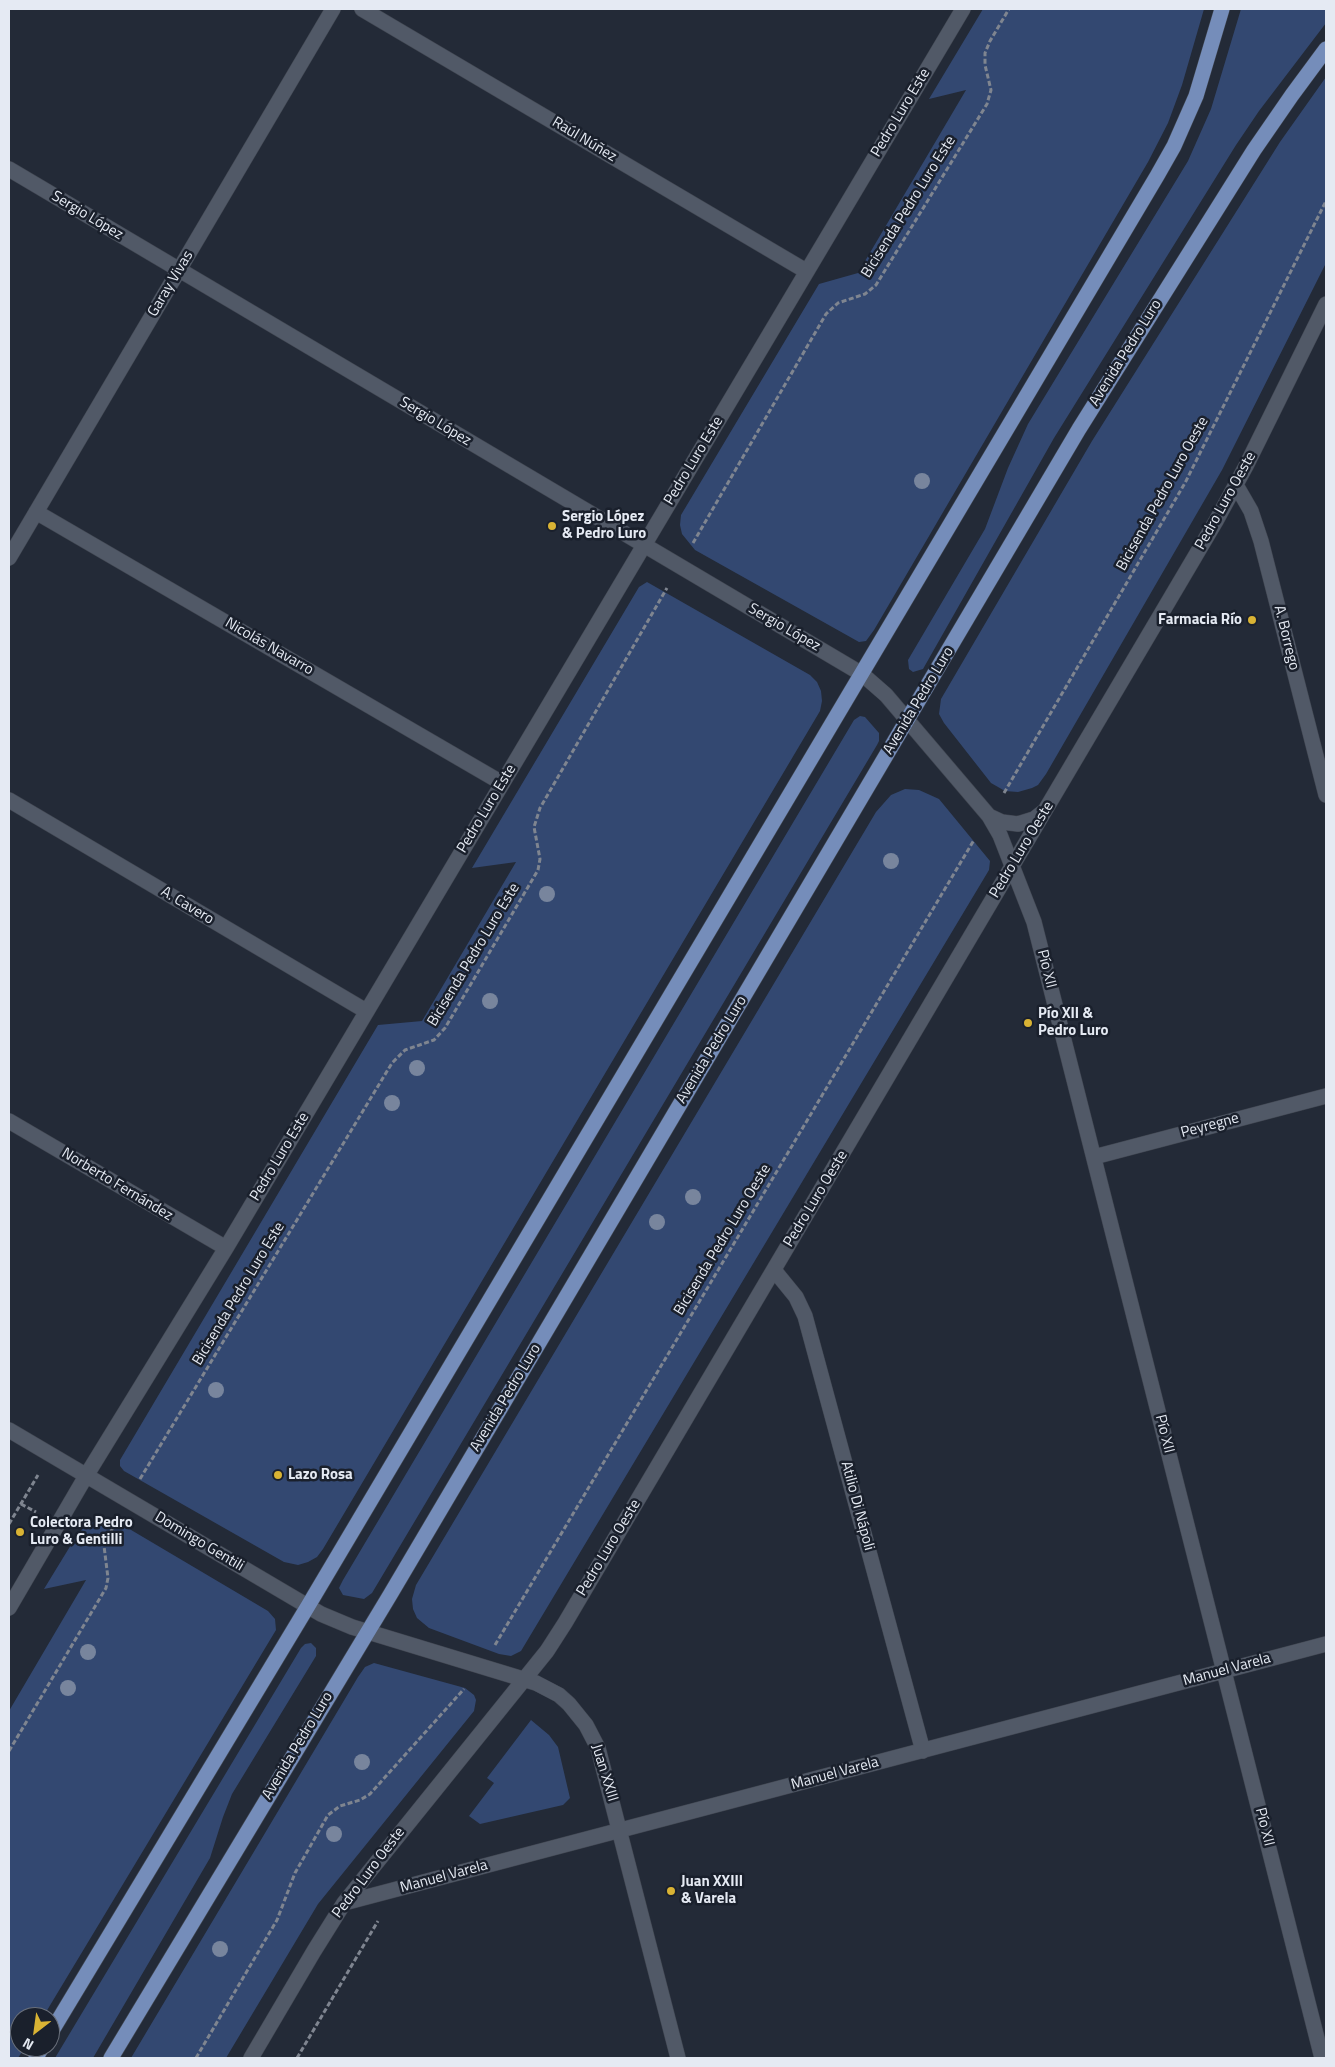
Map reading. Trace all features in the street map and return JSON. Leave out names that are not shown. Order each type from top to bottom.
[{"type":"main road","points":[[60,2017],[308,1606],[1166,162],[1196,96],[1222,9]]},
{"type":"main road","name":"Avenida Pedro Luro","points":[[110,2058],[368,1632],[1103,390],[1254,150],[1326,49]]},
{"type":"street","name":"Garay Vivas","points":[[9,558],[333,9]]},
{"type":"street","name":"Raúl Núñez","points":[[362,9],[806,271]]},
{"type":"street","name":"Pedro Luro Este","points":[[9,1608],[86,1476],[226,1248],[963,9]]},
{"type":"street","name":"Sergio López","points":[[9,169],[862,674]]},
{"type":"street","name":"Pedro Luro Oeste","points":[[250,2058],[344,1904],[547,1651],[565,1623],[1236,485],[1326,304]]},
{"type":"street","name":"A. Borrego","points":[[1236,485],[1251,511],[1261,541],[1322,760],[1326,794]]},
{"type":"street","name":"Nicolás Navarro","points":[[36,512],[502,783]]},
{"type":"street","name":"Pío XII","points":[[862,674],[875,683],[989,816],[1000,835],[1034,922],[1322,2058]]},
{"type":"street","name":"A. Cavero","points":[[9,800],[366,1011]]},
{"type":"street","points":[[989,816],[1002,822],[1018,824],[1034,819],[1046,809]]},
{"type":"street","name":"Peyregne","points":[[1094,1157],[1326,1096]]},
{"type":"street","name":"Norberto Fernández","points":[[9,1121],[226,1248]]},
{"type":"street","name":"Atilio Di Nápoli","points":[[774,1270],[796,1297],[805,1316],[922,1751]]},
{"type":"street","name":"Domingo Gentili","points":[[9,1430],[308,1606],[336,1620],[368,1632]]},
{"type":"street","name":"Juan XXIII","points":[[368,1632],[524,1678],[548,1688],[559,1695],[586,1725],[598,1748],[621,1830],[678,2058]]},
{"type":"street","name":"Manuel Varela","points":[[344,1904],[1326,1644]]},
{"type":"path","name":"Bicisenda Pedro Luro Este","points":[[691,547],[826,314],[838,303],[865,294],[876,285],[989,100],[991,90],[985,65],[985,53],[1009,9]]},
{"type":"path","name":"Bicisenda Pedro Luro Oeste","points":[[1005,791],[1194,467],[1326,201]]},
{"type":"path","name":"Bicisenda Pedro Luro Este","points":[[140,1480],[395,1058],[405,1050],[434,1040],[445,1028],[538,870],[539,854],[534,827],[540,808],[665,591]]},
{"type":"path","name":"Bicisenda Pedro Luro Oeste","points":[[491,1651],[974,841]]},
{"type":"path","points":[[9,1524],[50,1454]]},
{"type":"path","points":[[9,1751],[106,1588],[108,1578],[104,1546],[116,1522]]},
{"type":"path","points":[[196,2058],[277,1920],[295,1873],[328,1815],[340,1806],[360,1800],[370,1794],[465,1688]]},
{"type":"path","points":[[297,2058],[397,1890]]},
{"type":"shaded area","points":[[983,9],[1204,9],[1182,85],[1168,123],[1148,162],[874,630],[866,641],[859,642],[695,550],[682,534],[680,525],[681,515],[819,284],[858,273],[966,90],[929,99]]},
{"type":"shaded area","points":[[1241,9],[1326,9],[1326,23],[1259,111],[1236,145],[1054,438],[923,669],[913,672],[909,669],[908,660],[985,529],[1008,468],[1028,424],[1188,161],[1211,109]]},
{"type":"shaded area","points":[[1326,77],[1326,263],[1222,470],[1046,774],[1038,785],[1032,788],[1018,792],[1005,791],[991,783],[944,723],[939,714],[941,699],[1092,441],[1280,142]]},
{"type":"shaded area","points":[[647,582],[810,675],[817,682],[821,691],[820,711],[323,1549],[317,1557],[308,1562],[298,1565],[284,1562],[124,1471],[120,1466],[120,1460],[378,1025],[422,1021],[516,862],[472,868],[639,587]]},
{"type":"shaded area","points":[[860,716],[865,717],[879,733],[877,745],[372,1593],[364,1599],[343,1595],[339,1588],[343,1580],[854,720]]},
{"type":"shaded area","points":[[905,789],[919,790],[939,799],[990,861],[989,870],[521,1651],[511,1656],[499,1654],[429,1628],[417,1618],[413,1609],[412,1599],[416,1585],[876,812],[891,795]]},
{"type":"shaded area","points":[[102,1519],[112,1520],[121,1524],[268,1611],[275,1619],[276,1630],[49,2007],[10,2007],[10,2057],[19,2057],[9,2058],[9,1711],[86,1580],[44,1589],[77,1535],[87,1524]]},
{"type":"shaded area","points":[[311,1643],[316,1648],[316,1656],[232,1794],[210,1858],[93,2058],[55,2058],[60,2057],[60,2050],[305,1644]]},
{"type":"shaded area","points":[[374,1663],[465,1688],[474,1695],[476,1700],[474,1711],[318,1904],[226,2058],[131,2058],[358,1677],[365,1667]]},
{"type":"shaded area","points":[[531,1720],[549,1735],[558,1747],[570,1798],[563,1805],[480,1824],[469,1816],[494,1783],[487,1778]]},
{"type":"place","name":"Sergio López & Pedro Luro","points":[[552,526]]},
{"type":"place","name":"Farmacia Río","points":[[1252,620]]},
{"type":"place","name":"Pío XII & Pedro Luro","points":[[1028,1023]]},
{"type":"place","name":"Lazo Rosa","points":[[278,1475]]},
{"type":"place","name":"Colectora Pedro Luro & Gentilli","points":[[20,1532]]},
{"type":"place","name":"Juan XXIII & Varela","points":[[671,1891]]}]
